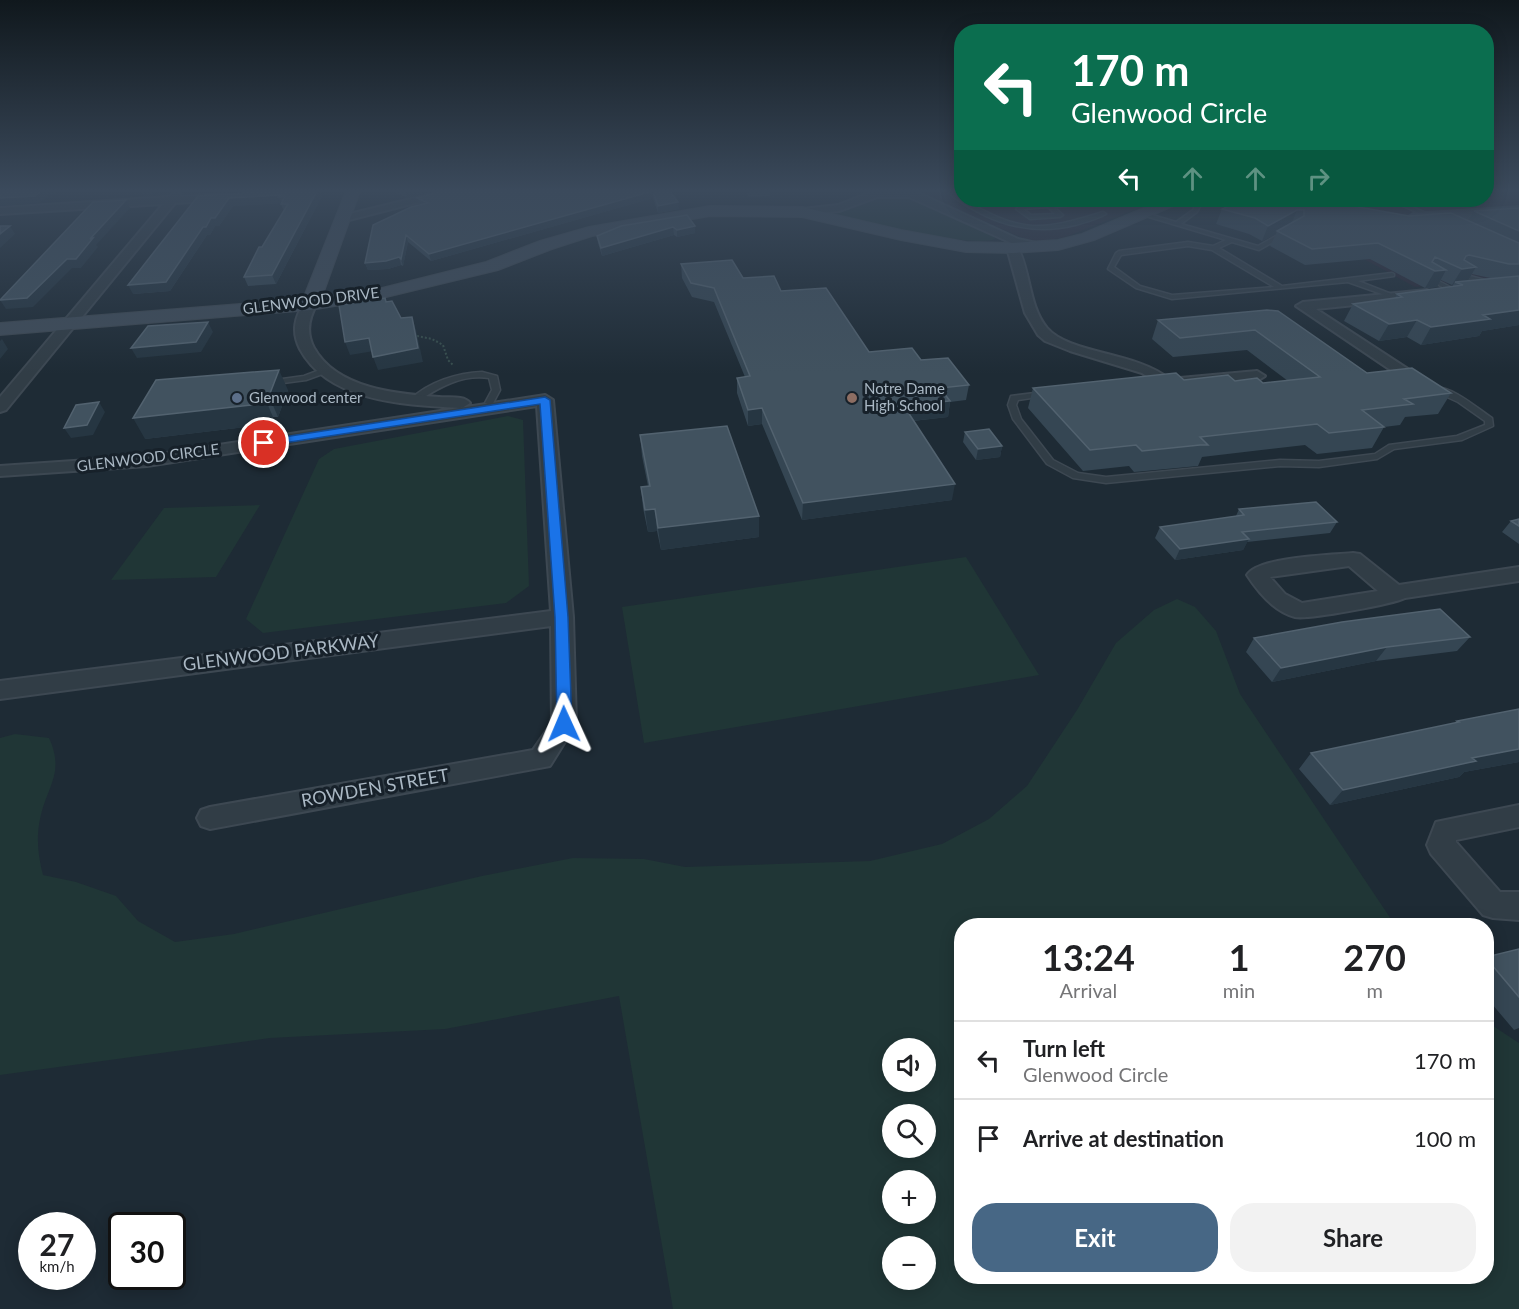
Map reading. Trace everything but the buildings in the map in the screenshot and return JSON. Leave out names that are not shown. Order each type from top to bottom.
[{"type":"street","points":[[0,407],[129,252]]},
{"type":"street","points":[[331,252],[310,304],[302,317],[301,333],[307,353],[332,377],[363,390],[416,399],[489,403],[545,400],[562,617]]},
{"type":"street","name":"GLENWOOD DRIVE","points":[[0,329],[310,304],[378,294],[440,281],[492,266],[528,252]]},
{"type":"street","points":[[1014,252],[1032,312],[1043,332],[1054,340],[1150,371],[1166,384],[1257,376]]},
{"type":"street","points":[[1417,380],[1303,306],[1504,286]]},
{"type":"street","name":"GLENWOOD CIRCLE","points":[[0,471],[147,461],[545,400]]},
{"type":"street","points":[[1396,594],[1353,559],[1266,570],[1257,575],[1278,599],[1299,611],[1519,574]]},
{"type":"street","name":"GLENWOOD PARKWAY","points":[[0,690],[562,617]]},
{"type":"street","name":"ROWDEN STREET","points":[[210,818],[541,759],[564,724],[562,617]]},
{"type":"street","points":[[1519,816],[1446,830],[1441,845],[1493,905],[1519,906]]},
{"type":"lane","points":[[1126,252],[1119,253],[1110,268],[1137,287],[1172,297],[1281,288],[1392,275]]},
{"type":"lane","points":[[1221,252],[1281,288]]},
{"type":"lane","points":[[1482,289],[1458,274],[1504,286]]},
{"type":"lane","points":[[1427,277],[1454,291]]},
{"type":"lane","points":[[1347,280],[1395,297]]},
{"type":"lane","points":[[254,385],[306,378],[324,370]]},
{"type":"lane","points":[[416,399],[447,380],[477,373],[493,376],[496,390],[489,403]]},
{"type":"lane","points":[[1054,392],[1014,398],[1012,405],[1017,419],[1050,462],[1076,476],[1106,480],[1280,463],[1319,464],[1377,456],[1392,447],[1459,438],[1489,426],[1489,420],[1476,409],[1417,380]]},
{"type":"lane","points":[[1143,383],[1166,384]]},
{"type":"path","points":[[417,336],[432,339],[443,345],[448,360],[464,376]]},
{"type":"shaded area","points":[[1351,252],[1493,252],[1519,264],[1519,276],[1415,287]]},
{"type":"green space","points":[[508,416],[523,420],[529,586],[506,603],[263,633],[246,619],[319,459],[334,449]]},
{"type":"green space","points":[[260,505],[216,577],[111,580],[164,508]]},
{"type":"green space","points":[[966,557],[1039,675],[644,743],[622,607]]},
{"type":"green space","points":[[1177,599],[1195,607],[1216,631],[1240,694],[1390,918],[954,918],[954,1284],[1494,1284],[1494,1027],[1519,1043],[1519,1309],[673,1309],[619,996],[445,1029],[270,1038],[0,1075],[0,738],[15,734],[49,738],[53,750],[55,770],[43,807],[38,833],[43,875],[76,882],[116,896],[138,921],[175,942],[234,934],[482,876],[573,858],[644,859],[685,867],[870,861],[942,844],[989,819],[1027,786],[1077,710],[1116,643],[1154,610]]},
{"type":"place","name":"Glenwood center","points":[[237,398]]},
{"type":"place","name":"Notre Dame High School","points":[[852,398]]},
{"type":"route","points":[[264,443],[545,400],[562,617],[564,724]]}]
